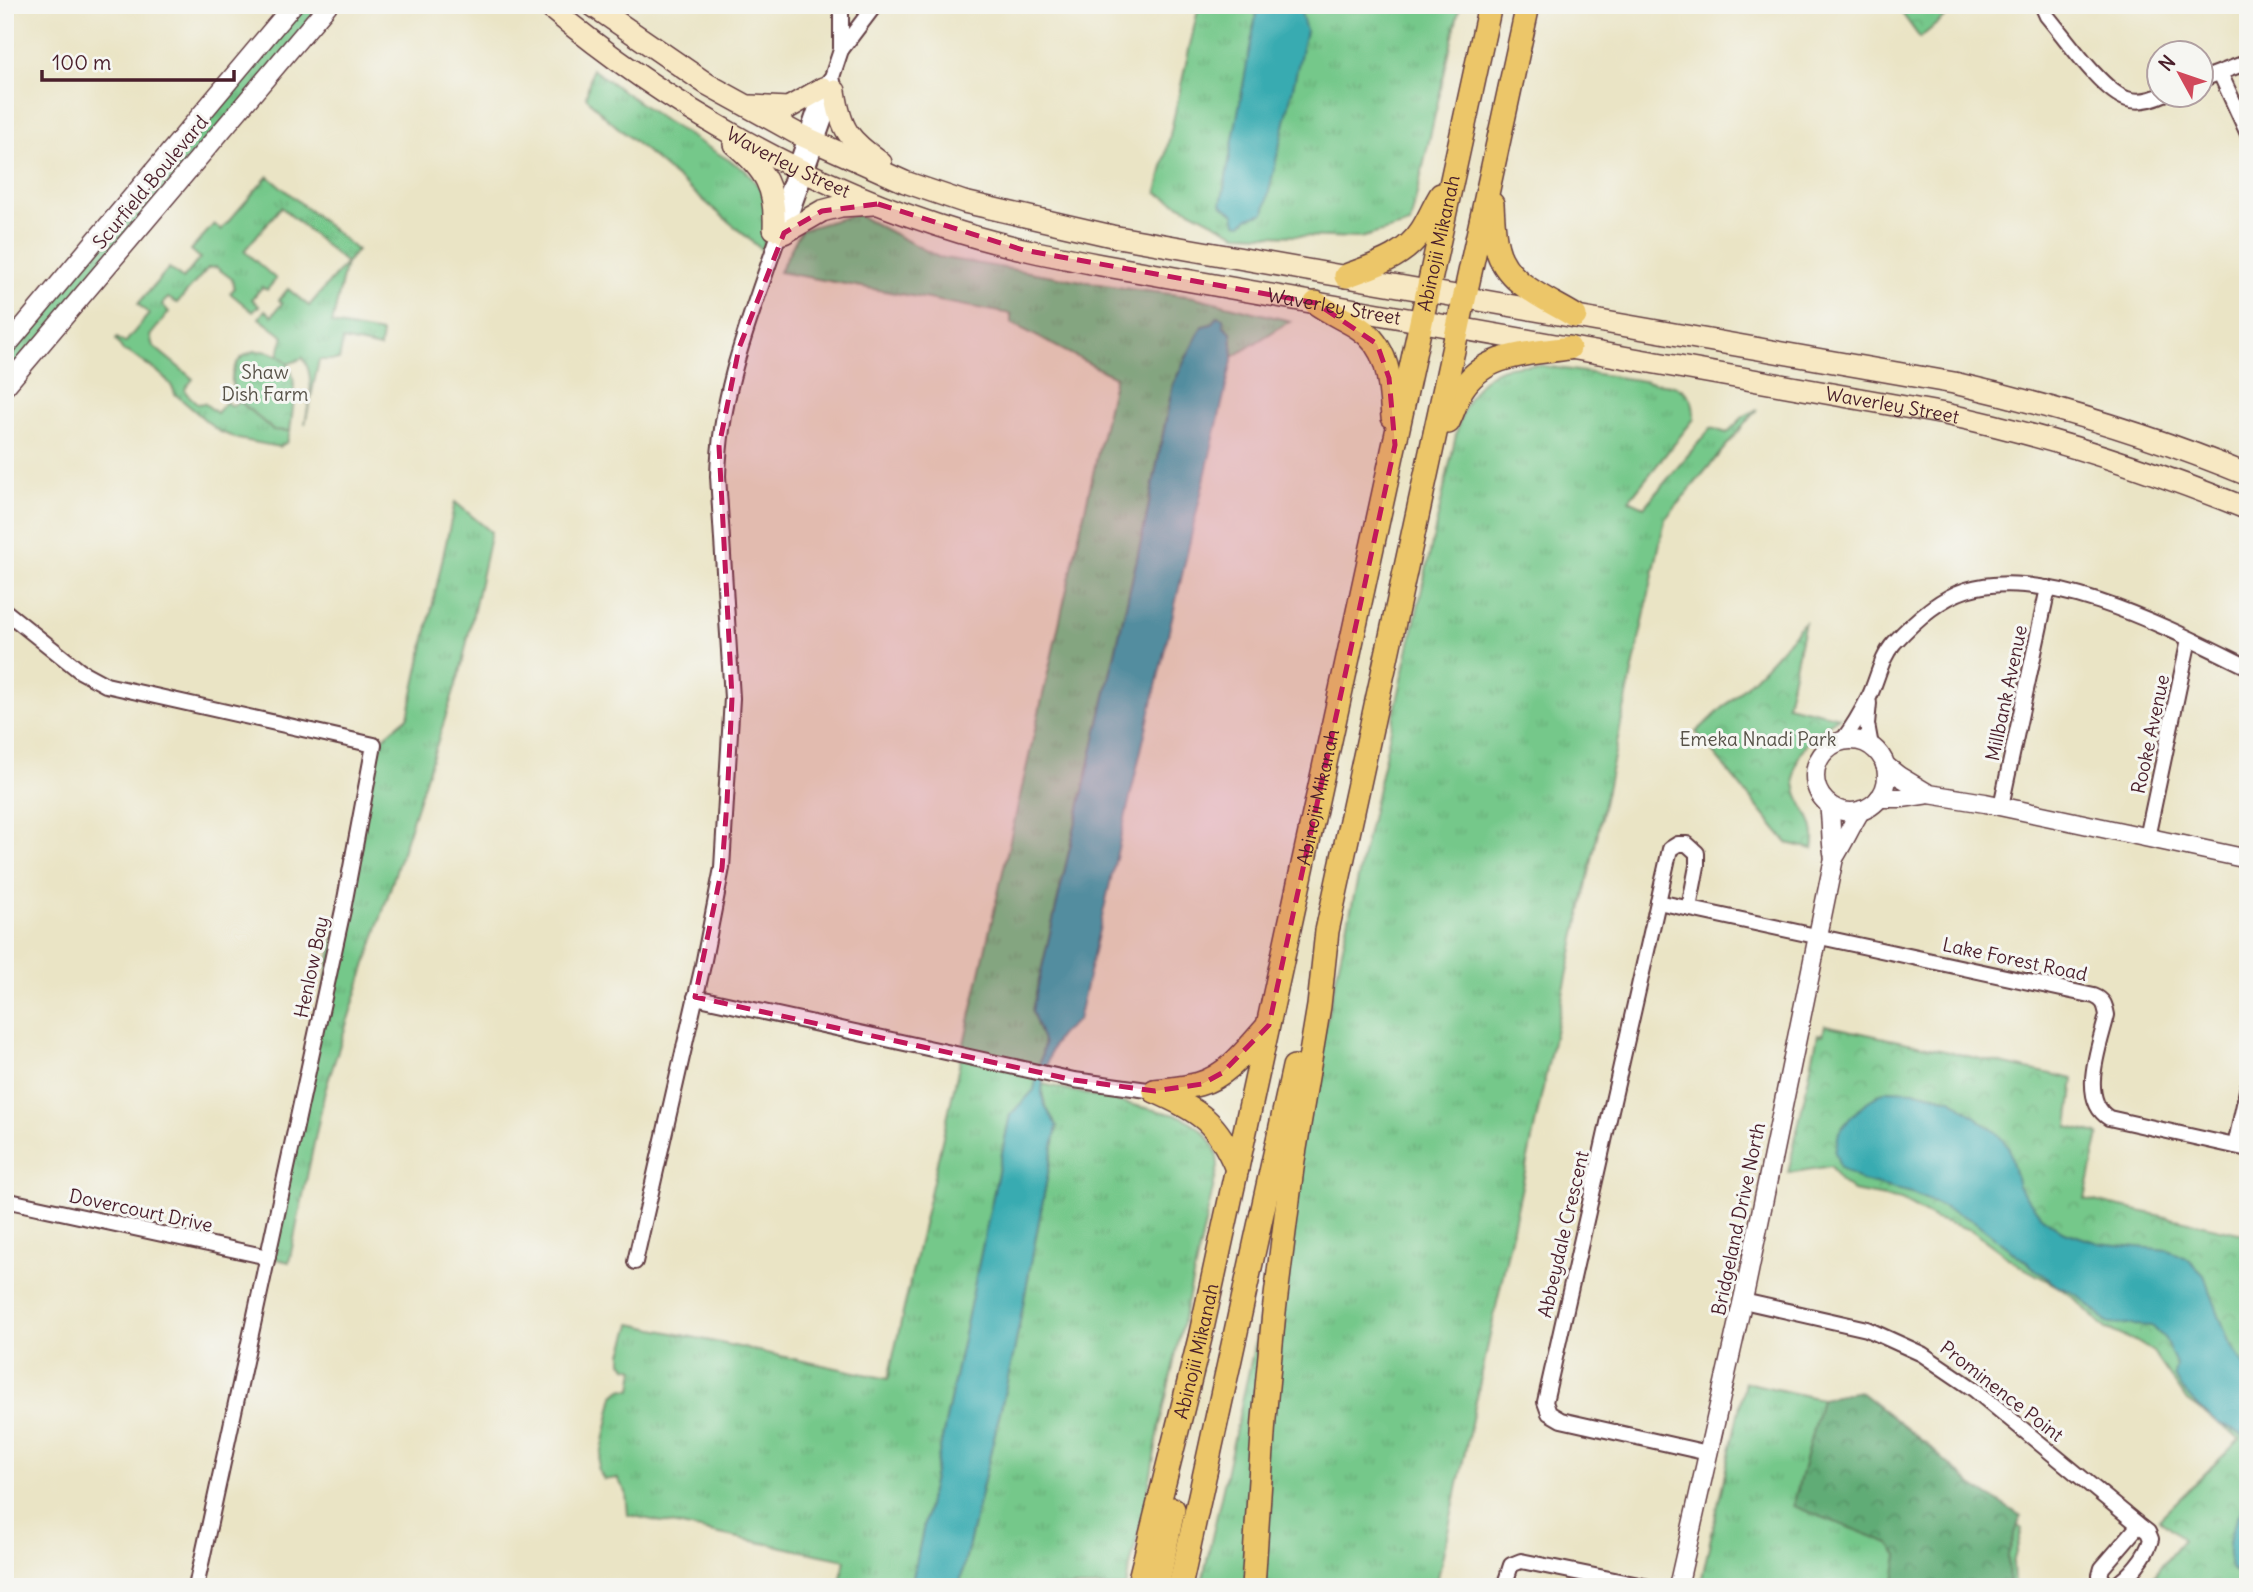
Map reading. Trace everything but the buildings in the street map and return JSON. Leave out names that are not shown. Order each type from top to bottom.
[{"type":"main road","name":"Waverley Street","points":[[547,5],[626,68],[697,114],[801,170],[878,204],[961,233],[1023,250],[1978,421],[2115,459],[2248,509]]},
{"type":"main road","name":"Waverley Street","points":[[592,5],[607,18],[745,106],[812,141],[905,182],[964,202],[1054,224],[1988,391],[2122,428],[2248,475]]},
{"type":"main road","name":"Abinojii Mikanah","points":[[1138,1587],[1191,1375],[1237,1169],[1490,5]]},
{"type":"main road","name":"Abinojii Mikanah","points":[[1253,1587],[1275,1300],[1293,1160],[1319,1006],[1327,931],[1528,5]]},
{"type":"main road","points":[[745,106],[788,108],[830,86],[847,134],[859,147],[905,182]]},
{"type":"main road","points":[[697,114],[754,161],[768,181],[778,234],[822,211],[841,205],[878,204]]},
{"type":"main road","points":[[1346,276],[1386,261],[1411,244],[1454,174]]},
{"type":"main road","points":[[1489,183],[1497,251],[1506,267],[1524,285],[1575,316]]},
{"type":"main road","points":[[1316,303],[1366,333],[1382,354],[1389,378],[1395,445]]},
{"type":"main road","points":[[1430,456],[1462,390],[1476,373],[1503,358],[1569,348]]},
{"type":"main road","points":[[1180,1587],[1303,1024],[1327,931]]},
{"type":"main road","points":[[1155,1091],[1191,1086],[1210,1080],[1234,1062],[1269,1024]]},
{"type":"main road","points":[[1155,1091],[1187,1106],[1209,1121],[1228,1149],[1237,1169]]},
{"type":"main road","points":[[1157,1587],[1187,1443],[1191,1375]]},
{"type":"street","name":"Scurfield Boulevard","points":[[5,348],[293,5]]},
{"type":"street","name":"Scurfield Boulevard","points":[[5,387],[328,5]]},
{"type":"street","points":[[635,1262],[722,869],[732,698],[720,533],[719,446],[727,395],[738,348],[812,141],[841,50],[841,5]]},
{"type":"street","points":[[841,50],[875,5]]},
{"type":"street","points":[[2042,5],[2047,16],[2106,86],[2129,101],[2144,100]]},
{"type":"street","points":[[2214,75],[2248,62]]},
{"type":"street","points":[[2220,73],[2248,134]]},
{"type":"street","points":[[1885,765],[1885,788],[1879,798],[1861,810],[1839,810],[1829,804],[1817,788],[1815,768],[1825,751],[1842,740],[1851,730],[1870,694],[1880,664],[1891,646],[1924,613],[1965,590],[2015,583],[2048,588],[2134,616],[2248,667]]},
{"type":"street","name":"Millbank Avenue","points":[[2001,806],[2048,588]]},
{"type":"street","name":"Henlow Bay","points":[[5,611],[80,671],[106,685],[374,745],[343,910],[196,1587]]},
{"type":"street","name":"Rooke Avenue","points":[[2147,838],[2189,639]]},
{"type":"street","points":[[1870,694],[1867,724],[1871,746],[1885,765],[1929,794]]},
{"type":"street","points":[[1842,740],[1857,740],[1871,746]]},
{"type":"street","points":[[1879,798],[1929,794],[2001,806],[2248,859]]},
{"type":"street","name":"Bridgeland Drive North","points":[[1829,804],[1830,839],[1834,858]]},
{"type":"street","name":"Bridgeland Drive North","points":[[1678,1587],[1743,1301],[1834,858],[1861,810]]},
{"type":"street","name":"Abbeydale Crescent","points":[[1689,908],[1697,853],[1687,844],[1678,844],[1670,849],[1545,1402],[1549,1413],[1561,1420],[1708,1453]]},
{"type":"street","points":[[1658,902],[1819,937]]},
{"type":"street","name":"Lake Forest Road","points":[[1819,937],[2101,999],[2106,1006],[2107,1015],[2092,1086],[2094,1105],[2102,1114],[2109,1118],[2241,1148]]},
{"type":"street","points":[[695,997],[1074,1080],[1155,1091]]},
{"type":"street","points":[[2241,1148],[2248,1086]]},
{"type":"street","name":"Dovercourt Drive","points":[[5,1200],[268,1257]]},
{"type":"street","name":"Prominence Point","points":[[1743,1301],[1867,1329],[1922,1354],[1975,1390],[2139,1525]]},
{"type":"street","points":[[1504,1587],[1511,1565],[1521,1561],[1649,1587]]},
{"type":"highlighted area","points":[[878,204],[1023,250],[1316,303],[1377,344],[1389,378],[1395,445],[1269,1025],[1222,1073],[1202,1084],[1155,1091],[1074,1080],[695,997],[722,868],[732,698],[719,446],[739,348],[784,233],[822,211]]},
{"type":"green space","points":[[293,5],[328,5],[5,387],[5,348]]},
{"type":"green space","points":[[1199,5],[1460,5],[1410,224],[1360,238],[1236,234],[1157,193]]},
{"type":"green space","points":[[1896,5],[1959,5],[1920,38]]},
{"type":"green space","points":[[592,69],[665,121],[745,170],[767,196],[767,233],[762,250],[602,114],[586,97]]},
{"type":"green space","points":[[268,176],[357,250],[346,263],[281,207],[244,251],[276,279],[267,290],[262,287],[252,299],[259,306],[253,312],[230,293],[234,289],[232,279],[216,267],[208,268],[177,303],[168,298],[162,304],[169,312],[150,336],[153,346],[193,379],[185,389],[198,404],[204,403],[217,413],[226,402],[231,406],[240,402],[273,430],[290,431],[287,442],[279,447],[238,439],[218,431],[175,394],[168,381],[148,365],[124,352],[116,340],[117,338],[125,343],[149,314],[138,304],[169,268],[183,279],[200,258],[191,250],[214,224],[221,230]]},
{"type":"green space","points":[[856,214],[938,257],[1194,297],[1290,321],[1233,357],[1231,332],[1187,358],[1173,384],[1145,524],[1032,1011],[1044,1044],[1034,1090],[1010,1115],[911,1587],[839,1587],[845,1560],[628,1515],[626,1492],[617,1478],[604,1480],[598,1469],[614,1395],[621,1389],[632,1390],[635,1369],[622,1362],[631,1324],[888,1379],[1115,377],[1011,323],[1011,314],[779,272],[801,230]]},
{"type":"green space","points":[[346,263],[332,324],[382,333],[380,348],[343,340],[339,360],[319,360],[305,424],[310,390],[307,366],[303,358],[288,364],[278,356],[284,337],[259,318],[265,310],[272,316],[282,303],[279,300],[288,289],[309,306]]},
{"type":"green space","name":"Shaw Dish Farm","points":[[254,351],[271,353],[282,358],[289,367],[294,391],[290,431],[273,430],[237,396],[232,378],[234,369],[242,358]]},
{"type":"green space","points":[[1524,365],[1676,386],[1689,395],[1693,403],[1694,419],[1629,500],[1644,507],[1711,428],[1727,433],[1743,417],[1757,409],[1665,519],[1436,1587],[1201,1587],[1458,426],[1464,408],[1478,385],[1492,373]]},
{"type":"green space","points":[[455,502],[491,532],[461,669],[325,1091],[289,1262],[268,1257],[374,745],[408,717]]},
{"type":"green space","name":"Emeka Nnadi Park","points":[[1805,621],[1787,705],[1839,717],[1808,742],[1796,763],[1796,788],[1812,824],[1813,849],[1787,843],[1696,732],[1753,679]]},
{"type":"green space","points":[[1825,1025],[2074,1079],[2068,1127],[2099,1134],[2085,1199],[2248,1235],[2248,1587],[2145,1587],[2182,1541],[2181,1537],[2159,1519],[2240,1439],[2187,1401],[2153,1352],[2106,1329],[2075,1299],[2020,1266],[1971,1230],[1936,1219],[1901,1200],[1853,1191],[1840,1181],[1831,1166],[1788,1173],[1818,1034],[1823,1035]]},
{"type":"green space","points":[[1043,1084],[1180,1116],[1195,1125],[1212,1142],[1218,1166],[1160,1424],[1146,1502],[1125,1587],[959,1587],[1014,1352],[1057,1126],[1044,1100]]},
{"type":"green space","points":[[1745,1382],[1843,1404],[1923,1447],[2022,1529],[2013,1563],[2014,1587],[1700,1587]]},
{"type":"green space","points":[[1859,1391],[1925,1443],[1972,1485],[2021,1516],[2008,1555],[2009,1587],[1893,1587],[1898,1555],[1889,1543],[1793,1506],[1821,1399]]},
{"type":"water","points":[[1258,5],[1299,5],[1306,31],[1264,213],[1248,218],[1242,224],[1236,223],[1234,214],[1221,204]]},
{"type":"water","points":[[1217,316],[1223,318],[1224,326],[1231,332],[1233,357],[1078,1020],[1056,1040],[1043,1082],[1043,1100],[1057,1126],[1014,1352],[959,1587],[911,1587],[1010,1115],[1034,1090],[1044,1044],[1032,1011],[1145,524],[1173,384],[1202,326],[1211,324]]},
{"type":"water","points":[[1887,1090],[1916,1091],[1951,1099],[1997,1133],[2009,1148],[2018,1186],[2041,1216],[2062,1231],[2098,1243],[2168,1250],[2188,1259],[2204,1275],[2229,1341],[2248,1371],[2248,1440],[2218,1423],[2183,1390],[2174,1375],[2176,1364],[2165,1339],[2152,1326],[2109,1324],[2078,1295],[2057,1286],[1974,1221],[1912,1193],[1862,1181],[1840,1167],[1835,1152],[1839,1132],[1867,1102]]},
{"type":"water","points":[[2248,1498],[2248,1578],[2231,1569],[2229,1540]]}]
